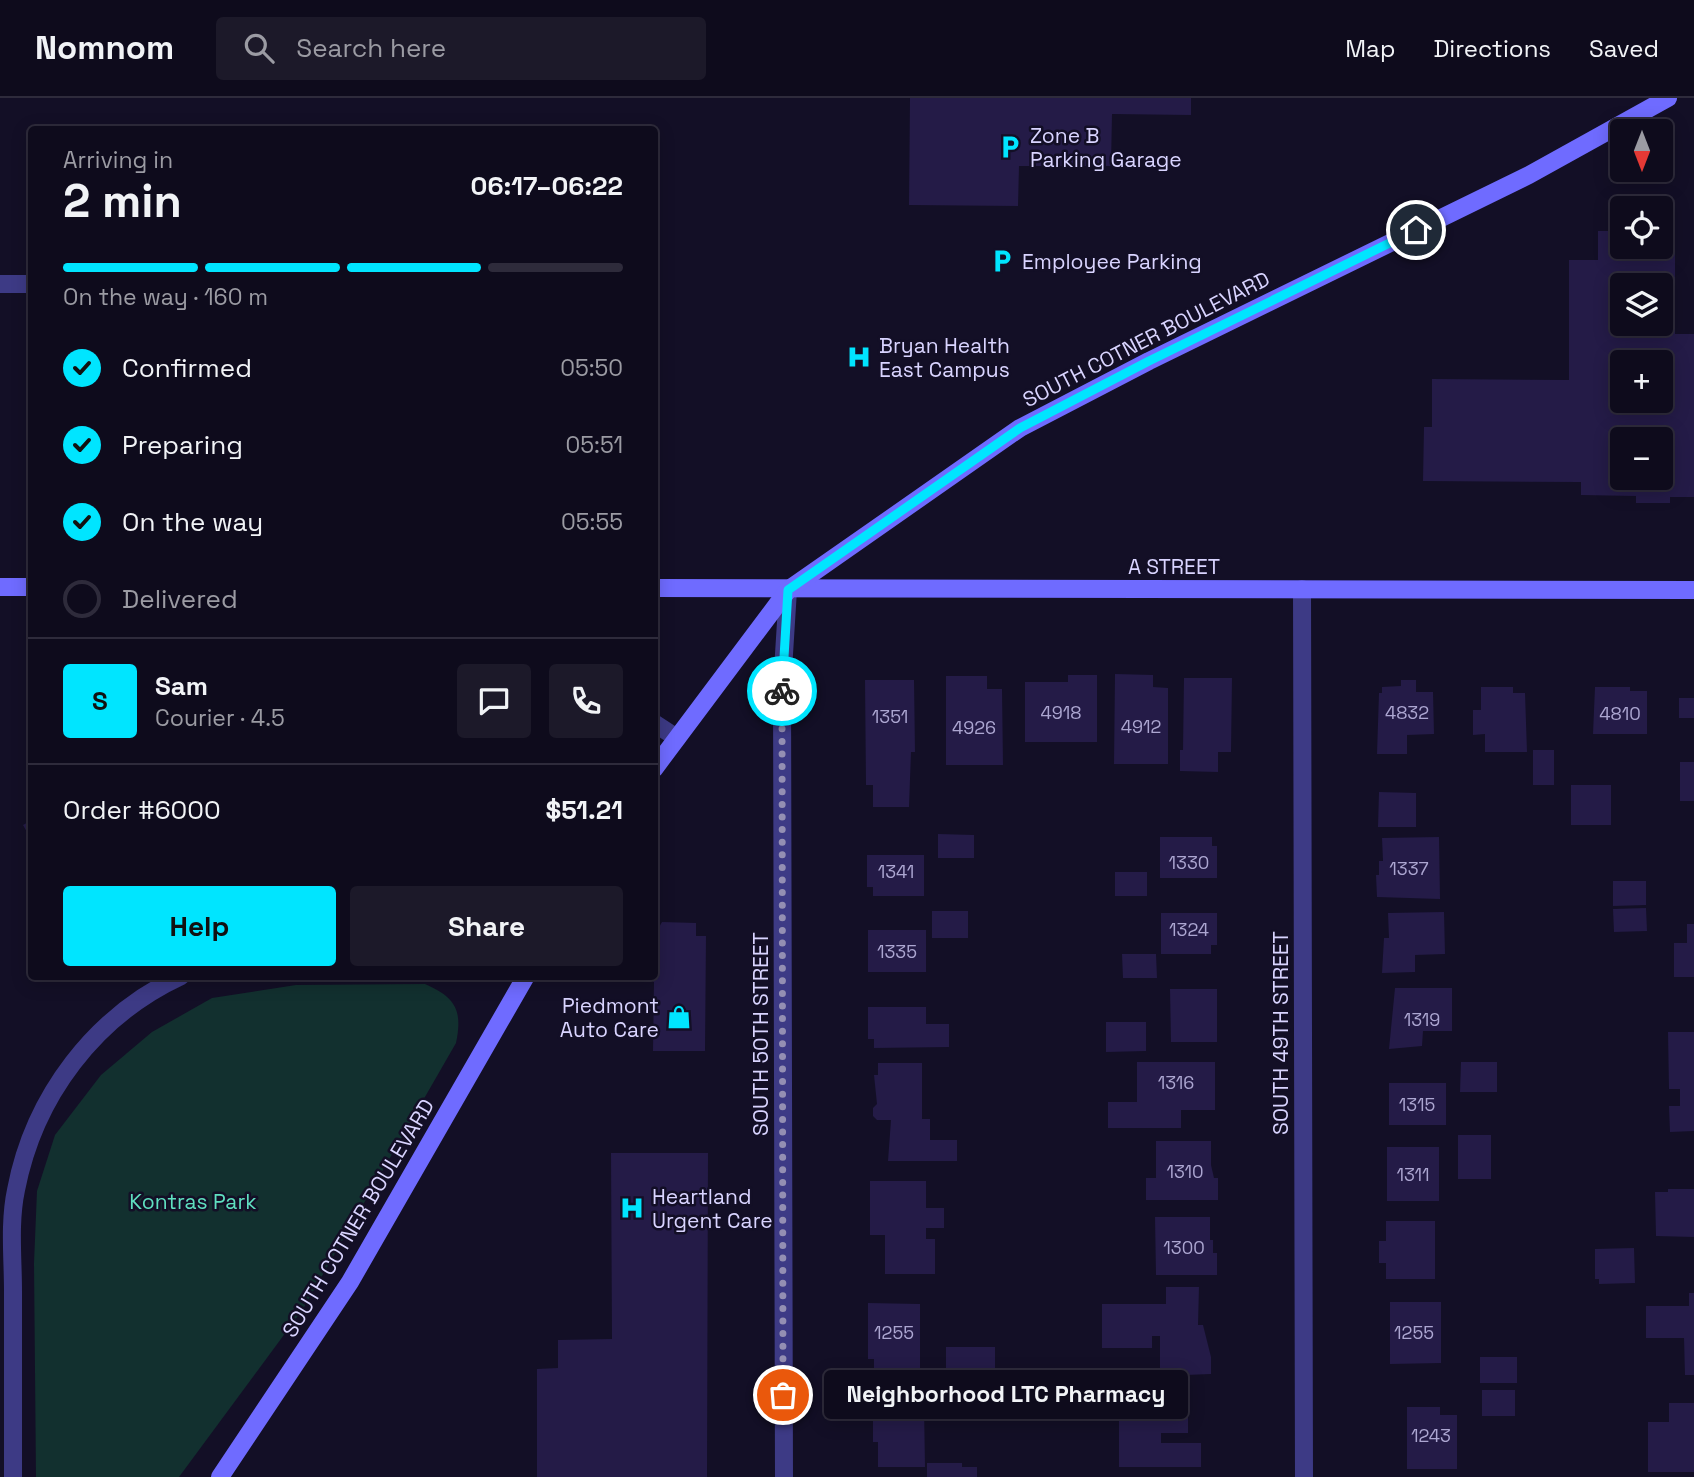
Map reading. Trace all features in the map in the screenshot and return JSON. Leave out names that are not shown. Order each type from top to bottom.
[{"type":"main road","name":"SOUTH COTNER BOULEVARD","points":[[658,764],[788,590],[1020,428],[1149,361],[1529,175],[1668,98]]},
{"type":"main road","points":[[0,587],[28,587]]},
{"type":"main road","name":"A STREET","points":[[658,589],[1694,590]]},
{"type":"main road","name":"SOUTH COTNER BOULEVARD","points":[[220,1477],[349,1282],[524,980]]},
{"type":"street","points":[[0,284],[28,284]]},
{"type":"street","name":"SOUTH 49TH STREET","points":[[1302,589],[1304,1477]]},
{"type":"street","name":"SOUTH 50TH STREET","points":[[784,1477],[782,685],[788,590]]},
{"type":"street","points":[[658,726],[677,738]]},
{"type":"street","points":[[13,1477],[13,1214],[27,1147],[47,1102],[76,1058],[113,1018],[173,980]]},
{"type":"green space","name":"Kontras Park","points":[[425,984],[443,994],[454,1006],[458,1022],[456,1043],[303,1309],[179,1477],[36,1477],[34,1263],[37,1191],[55,1135],[101,1075],[152,1032],[212,998],[296,985]]},
{"type":"building","name":"Zone B Parking Garage","points":[[910,98],[1191,98],[1191,115],[1112,114],[1111,166],[1019,166],[1018,206],[909,205]]},
{"type":"building","points":[[1598,231],[1610,231],[1610,259],[1673,259],[1675,232],[1675,334],[1694,334],[1694,497],[1670,497],[1670,503],[1636,503],[1636,496],[1581,495],[1581,482],[1423,481],[1424,427],[1432,427],[1432,379],[1569,380],[1569,260],[1598,260]]},
{"type":"building","points":[[1115,674],[1153,675],[1153,687],[1168,688],[1168,764],[1114,764]]},
{"type":"building","points":[[1068,675],[1097,675],[1097,742],[1025,742],[1025,682],[1068,682]]},
{"type":"building","points":[[946,676],[987,676],[987,689],[1002,689],[1003,765],[946,765]]},
{"type":"building","points":[[1184,678],[1232,678],[1231,752],[1218,752],[1218,772],[1180,771]]},
{"type":"building","points":[[865,680],[914,680],[915,752],[911,752],[909,807],[873,807],[873,785],[866,785]]},
{"type":"building","points":[[1401,680],[1416,680],[1416,692],[1433,692],[1434,734],[1407,735],[1407,754],[1377,754],[1379,693],[1382,693],[1382,687],[1401,686]]},
{"type":"building","points":[[1481,687],[1513,687],[1513,693],[1525,693],[1527,752],[1485,752],[1485,734],[1473,735],[1473,710],[1481,710]]},
{"type":"building","points":[[1595,687],[1630,687],[1630,691],[1647,691],[1647,734],[1593,734]]},
{"type":"building","points":[[1679,698],[1694,698],[1694,718],[1679,718]]},
{"type":"building","points":[[1533,750],[1554,750],[1554,785],[1533,785]]},
{"type":"building","points":[[1680,762],[1694,762],[1694,801],[1680,801]]},
{"type":"building","points":[[1571,785],[1611,785],[1611,825],[1571,825]]},
{"type":"building","points":[[1379,792],[1416,793],[1416,827],[1378,827]]},
{"type":"building","points":[[938,834],[974,835],[974,858],[938,858]]},
{"type":"building","points":[[1160,837],[1212,837],[1212,846],[1217,846],[1217,878],[1160,878]]},
{"type":"building","points":[[1439,837],[1440,899],[1377,897],[1376,875],[1379,875],[1379,861],[1383,861],[1382,838]]},
{"type":"building","points":[[867,855],[924,855],[924,896],[873,896],[873,887],[867,887]]},
{"type":"building","points":[[1115,872],[1147,872],[1147,896],[1115,896]]},
{"type":"building","points":[[1613,881],[1646,881],[1646,905],[1613,906]]},
{"type":"building","points":[[1646,908],[1647,931],[1614,932],[1613,909]]},
{"type":"building","points":[[932,911],[968,911],[968,938],[932,938]]},
{"type":"building","points":[[1444,912],[1445,954],[1415,955],[1415,972],[1382,973],[1384,938],[1389,938],[1388,913]]},
{"type":"building","points":[[1161,913],[1217,913],[1217,945],[1211,945],[1211,954],[1161,954]]},
{"type":"building","name":"Piedmont Auto Care","points":[[662,922],[696,923],[696,936],[706,936],[705,1051],[653,1051],[654,982],[651,980],[658,980],[658,929]]},
{"type":"building","points":[[1687,924],[1694,924],[1694,977],[1674,977],[1674,943],[1687,943]]},
{"type":"building","points":[[868,930],[926,930],[926,972],[868,972]]},
{"type":"building","points":[[1122,954],[1156,954],[1157,978],[1123,978]]},
{"type":"building","points":[[1395,988],[1452,988],[1452,1031],[1423,1031],[1422,1046],[1389,1049]]},
{"type":"building","points":[[1170,989],[1217,989],[1217,1042],[1171,1042]]},
{"type":"building","points":[[868,1007],[926,1007],[926,1024],[949,1024],[949,1047],[874,1048],[874,1039],[868,1039]]},
{"type":"building","points":[[1106,1022],[1146,1022],[1146,1051],[1106,1052]]},
{"type":"building","points":[[1668,1032],[1694,1032],[1694,1131],[1670,1132],[1669,1106],[1680,1106],[1680,1089],[1669,1089]]},
{"type":"building","points":[[1137,1062],[1215,1062],[1215,1110],[1181,1110],[1181,1128],[1108,1128],[1108,1102],[1137,1102]]},
{"type":"building","points":[[1461,1062],[1497,1062],[1497,1092],[1460,1092]]},
{"type":"building","points":[[878,1063],[922,1063],[922,1119],[930,1119],[930,1140],[957,1140],[957,1161],[888,1161],[891,1120],[877,1120],[873,1116],[873,1108],[877,1104],[874,1075],[878,1075]]},
{"type":"building","points":[[1389,1083],[1446,1083],[1446,1125],[1389,1125]]},
{"type":"building","points":[[1458,1135],[1491,1135],[1491,1179],[1458,1179]]},
{"type":"building","points":[[1156,1141],[1211,1141],[1211,1165],[1214,1178],[1218,1178],[1218,1200],[1146,1200],[1146,1178],[1156,1178]]},
{"type":"building","points":[[1387,1147],[1439,1147],[1439,1201],[1387,1201]]},
{"type":"building","points":[[611,1153],[708,1153],[707,1477],[537,1477],[537,1369],[558,1368],[558,1340],[612,1339]]},
{"type":"building","points":[[870,1181],[926,1181],[926,1208],[944,1208],[944,1228],[926,1228],[926,1239],[935,1239],[935,1274],[885,1274],[885,1235],[870,1235]]},
{"type":"building","points":[[1668,1189],[1694,1189],[1694,1237],[1656,1236],[1655,1192],[1668,1192]]},
{"type":"building","points":[[1155,1217],[1210,1217],[1210,1240],[1213,1240],[1213,1253],[1217,1253],[1217,1275],[1156,1275]]},
{"type":"building","points":[[1386,1221],[1435,1221],[1435,1279],[1386,1279],[1386,1263],[1379,1263],[1379,1241],[1386,1241]]},
{"type":"building","points":[[1634,1248],[1635,1283],[1599,1284],[1599,1279],[1595,1279],[1595,1249]]},
{"type":"building","points":[[1166,1287],[1199,1287],[1198,1325],[1203,1325],[1211,1357],[1211,1374],[1160,1376],[1160,1336],[1152,1336],[1152,1348],[1102,1348],[1102,1304],[1166,1304]]},
{"type":"building","points":[[1689,1293],[1694,1293],[1694,1375],[1685,1375],[1684,1338],[1646,1338],[1646,1306],[1689,1306]]},
{"type":"building","points":[[1390,1302],[1441,1302],[1441,1363],[1390,1364]]},
{"type":"building","points":[[868,1303],[920,1304],[920,1375],[874,1375],[874,1359],[868,1359]]},
{"type":"building","points":[[946,1347],[995,1347],[995,1388],[946,1388]]},
{"type":"building","points":[[1480,1357],[1517,1357],[1517,1383],[1480,1383]]},
{"type":"building","points":[[1154,1382],[1154,1394],[1188,1394],[1188,1433],[1161,1433],[1161,1443],[1201,1443],[1201,1467],[1119,1467],[1119,1414],[1102,1414],[1102,1384]]},
{"type":"building","points":[[1482,1390],[1515,1390],[1515,1416],[1482,1416]]},
{"type":"building","points":[[1669,1403],[1694,1403],[1694,1472],[1648,1472],[1648,1422],[1669,1422]]},
{"type":"building","points":[[924,1405],[925,1467],[878,1467],[878,1442],[873,1442],[873,1416],[878,1416],[878,1406]]},
{"type":"building","points":[[1407,1407],[1440,1407],[1440,1415],[1457,1415],[1457,1469],[1407,1469]]},
{"type":"building","points":[[927,1463],[962,1463],[962,1467],[977,1467],[977,1477],[927,1477]]},
{"type":"way so far","points":[[782,691],[783,1395]]},
{"type":"place","name":"Zone B Parking Garage","points":[[1010,147]]},
{"type":"place","name":"Employee Parking","points":[[1002,261]]},
{"type":"place","name":"Bryan Health East Campus","points":[[859,357]]},
{"type":"place","name":"Piedmont Auto Care","points":[[679,1017]]},
{"type":"place","name":"Heartland Urgent Care","points":[[632,1208]]},
{"type":"place","name":"Neighborhood LTC Pharmacy","points":[[783,1395]]},
{"type":"route","points":[[782,691],[788,590],[1020,428],[1149,361],[1416,230]]}]
